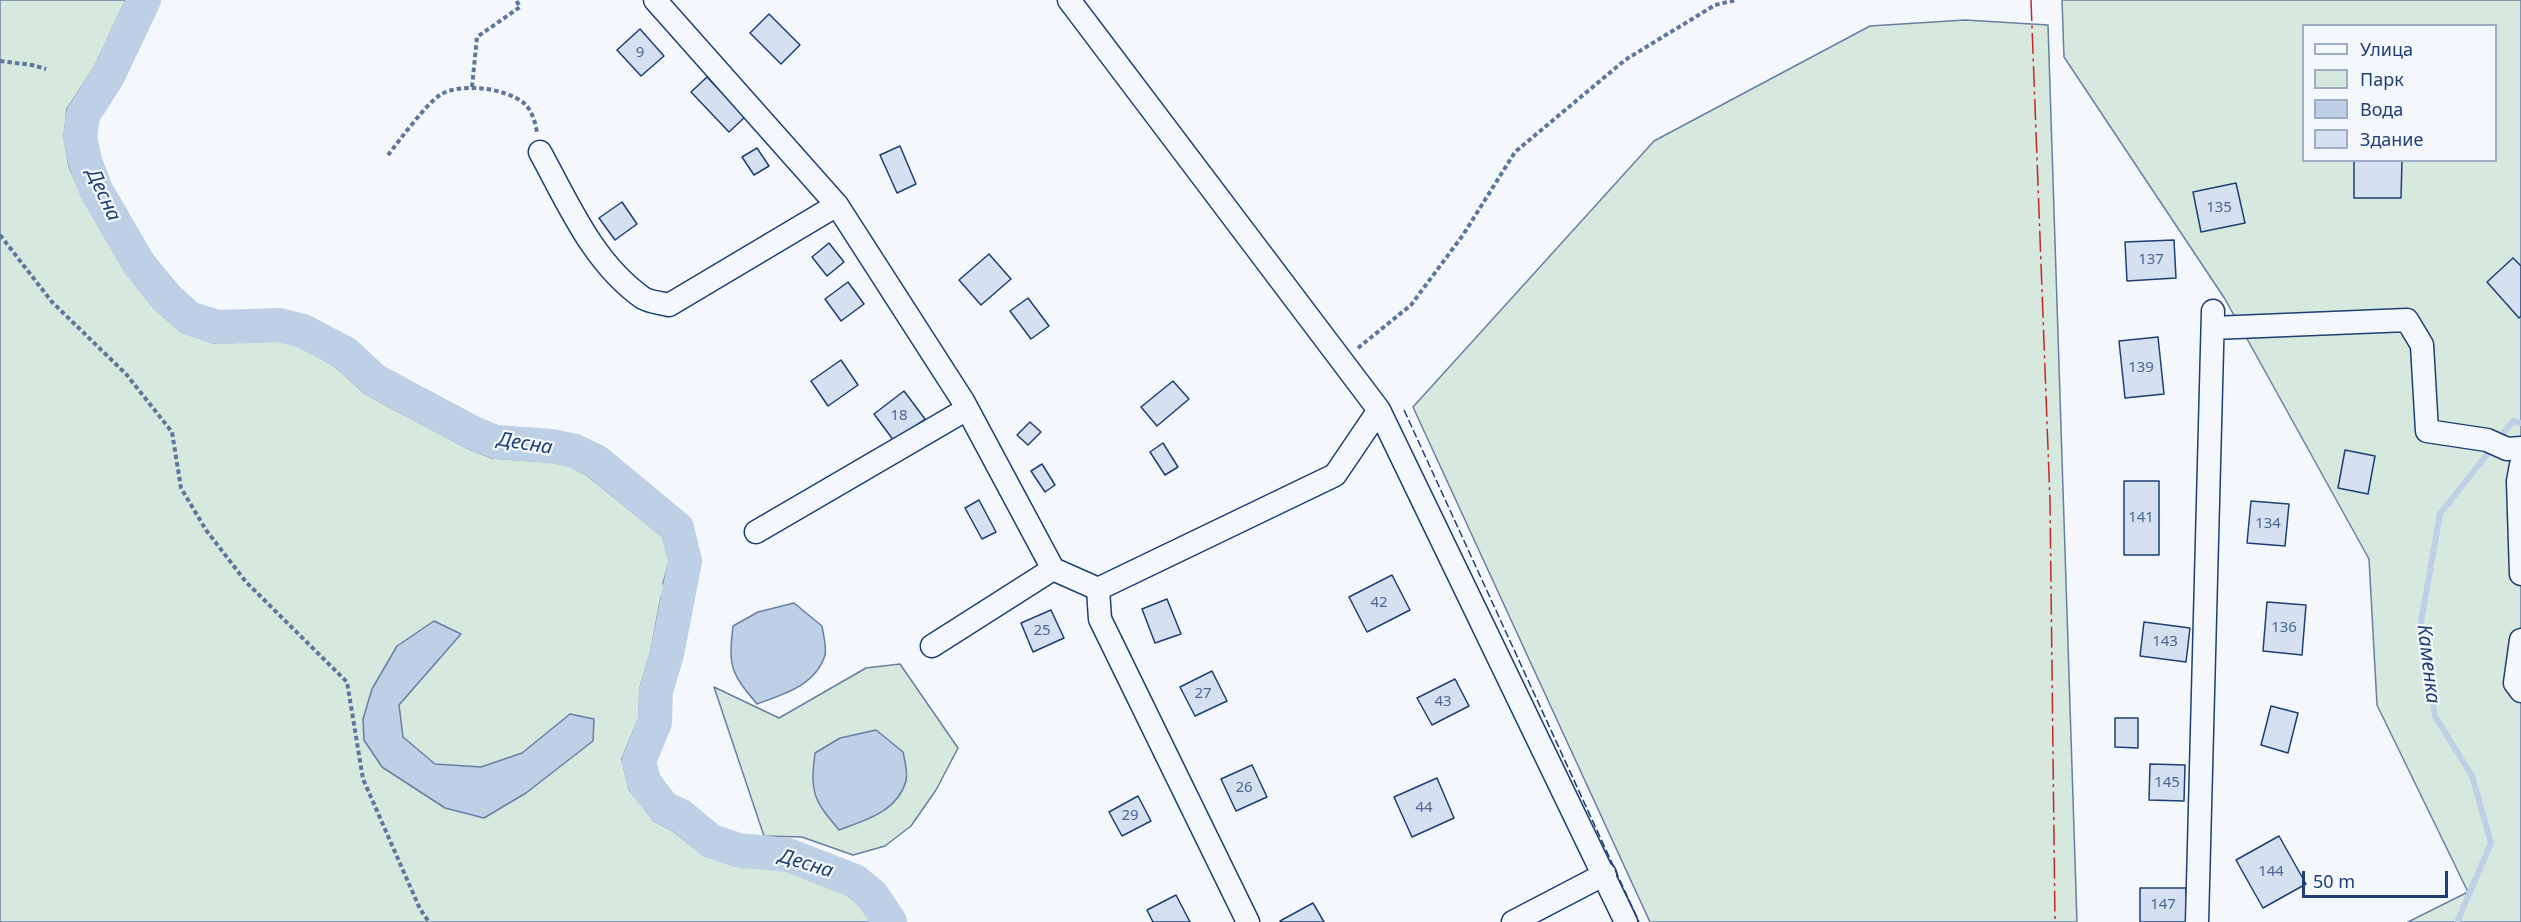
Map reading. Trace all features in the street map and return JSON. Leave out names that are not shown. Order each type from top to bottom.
[{"type":"street","points":[[655,0],[837,205],[967,409],[1053,569],[1098,589],[1335,475],[1379,410]]},
{"type":"street","points":[[1069,0],[1379,410],[1605,874],[1626,922]]},
{"type":"street","points":[[540,152],[578,222],[601,258],[644,299],[669,305],[837,205]]},
{"type":"street","points":[[2197,922],[2213,319],[2407,320],[2422,345],[2427,431],[2509,451],[2518,481],[2521,574]]},
{"type":"street","points":[[756,532],[967,409]]},
{"type":"street","points":[[932,646],[1053,569]]},
{"type":"street","points":[[1098,589],[1100,619],[1248,922]]},
{"type":"street","points":[[2521,640],[2515,684],[2521,691]]},
{"type":"street","points":[[1513,922],[1605,874]]},
{"type":"path","points":[[472,87],[477,37],[520,7],[516,0]]},
{"type":"path","points":[[1341,362],[1411,305],[1463,235],[1515,152],[1625,60],[1715,5],[1736,0]]},
{"type":"path","points":[[0,61],[46,69]]},
{"type":"path","points":[[388,155],[440,95],[467,86],[498,91],[525,104],[536,122],[540,152]]},
{"type":"path","points":[[0,235],[52,302],[126,374],[172,432],[181,488],[206,530],[246,582],[347,681],[363,779],[420,909],[429,922]]},
{"type":"green space","points":[[0,0],[126,0],[94,68],[67,109],[64,137],[69,166],[82,197],[126,273],[155,309],[181,332],[214,343],[278,341],[297,345],[335,366],[364,393],[467,448],[492,458],[549,462],[570,466],[587,475],[663,537],[669,561],[663,584],[680,582],[677,594],[661,597],[651,651],[640,688],[639,718],[622,759],[629,789],[654,821],[672,830],[703,855],[735,866],[785,870],[847,894],[860,906],[871,922],[0,922]]},
{"type":"green space","points":[[2062,0],[2521,0],[2521,922],[2408,922],[2468,892],[2377,705],[2369,559],[2225,299],[2064,57]]},
{"type":"green space","points":[[1965,20],[2048,25],[2077,922],[1650,922],[1413,407],[1654,141],[1870,26]]},
{"type":"green space","points":[[900,664],[958,748],[936,790],[911,826],[885,846],[853,855],[802,837],[764,836],[714,687],[779,718],[866,668]]},
{"type":"water","points":[[794,603],[822,626],[825,655],[821,665],[807,681],[788,692],[757,704],[733,669],[731,651],[733,626],[758,612]]},
{"type":"water","points":[[434,621],[461,634],[399,705],[403,737],[435,764],[481,767],[522,753],[570,714],[594,719],[593,741],[526,793],[484,818],[445,808],[382,767],[364,740],[363,719],[372,689],[397,646]]},
{"type":"water","points":[[876,730],[903,752],[906,781],[902,792],[896,800],[879,813],[839,830],[815,795],[813,778],[815,753],[840,738]]},
{"type":"building","points":[[769,14],[800,45],[781,64],[750,33]]},
{"type":"building","points":[[640,29],[664,56],[641,76],[617,50]]},
{"type":"building","points":[[707,77],[745,117],[729,132],[691,92]]},
{"type":"building","points":[[900,146],[916,184],[897,193],[880,155]]},
{"type":"building","points":[[757,148],[769,166],[754,175],[742,157]]},
{"type":"building","points":[[2354,162],[2402,162],[2401,198],[2354,198]]},
{"type":"building","points":[[2236,183],[2245,223],[2201,232],[2193,192]]},
{"type":"building","points":[[622,202],[637,224],[615,240],[599,218]]},
{"type":"building","points":[[2174,240],[2176,278],[2127,281],[2125,242]]},
{"type":"building","points":[[829,243],[844,262],[827,276],[812,257]]},
{"type":"building","points":[[989,254],[1011,279],[981,305],[959,280]]},
{"type":"building","points":[[2513,258],[2521,266],[2521,316],[2519,318],[2487,282]]},
{"type":"building","points":[[848,282],[864,304],[841,321],[825,299]]},
{"type":"building","points":[[1028,298],[1049,326],[1031,339],[1010,311]]},
{"type":"building","points":[[2158,337],[2164,394],[2125,398],[2119,341]]},
{"type":"building","points":[[841,360],[858,385],[828,406],[811,381]]},
{"type":"building","points":[[1173,381],[1189,399],[1157,426],[1141,407]]},
{"type":"building","points":[[904,391],[925,419],[894,441],[874,414]]},
{"type":"building","points":[[1030,422],[1041,432],[1028,445],[1017,435]]},
{"type":"building","points":[[1163,443],[1178,467],[1165,475],[1150,452]]},
{"type":"building","points":[[2345,450],[2375,456],[2368,494],[2338,488]]},
{"type":"building","points":[[1042,464],[1055,485],[1045,492],[1031,471]]},
{"type":"building","points":[[2124,481],[2159,481],[2159,555],[2124,555]]},
{"type":"building","points":[[979,500],[996,532],[982,539],[965,508]]},
{"type":"building","points":[[2251,501],[2289,504],[2285,546],[2247,543]]},
{"type":"building","points":[[1392,575],[1410,610],[1367,632],[1349,597]]},
{"type":"building","points":[[1167,599],[1181,634],[1155,643],[1142,609]]},
{"type":"building","points":[[2267,602],[2306,605],[2302,655],[2263,651]]},
{"type":"building","points":[[1051,610],[1064,638],[1033,652],[1021,623]]},
{"type":"building","points":[[2144,622],[2190,628],[2186,662],[2140,656]]},
{"type":"building","points":[[1212,671],[1227,701],[1195,716],[1180,687]]},
{"type":"building","points":[[1455,679],[1469,706],[1432,725],[1417,698]]},
{"type":"building","points":[[2271,706],[2298,713],[2288,753],[2261,745]]},
{"type":"building","points":[[2115,718],[2138,718],[2138,748],[2115,747]]},
{"type":"building","points":[[2150,764],[2185,765],[2184,801],[2149,800]]},
{"type":"building","points":[[1252,765],[1267,797],[1236,811],[1221,779]]},
{"type":"building","points":[[1437,778],[1454,818],[1412,837],[1394,797]]},
{"type":"building","points":[[1138,796],[1151,821],[1122,836],[1109,812]]},
{"type":"building","points":[[2279,836],[2306,884],[2263,908],[2236,860]]},
{"type":"building","points":[[2140,888],[2186,888],[2187,922],[2140,922]]},
{"type":"building","points":[[1176,895],[1190,922],[1153,922],[1147,910]]},
{"type":"building","points":[[1313,903],[1324,922],[1280,921]]},
{"type":"waterway","name":"Десна","points":[[144,0],[108,76],[83,115],[80,137],[85,161],[96,190],[139,264],[167,298],[189,318],[217,327],[279,325],[303,331],[345,353],[374,380],[473,433],[496,442],[551,446],[575,451],[596,461],[677,528],[685,561],[667,654],[656,691],[655,722],[639,761],[644,782],[664,808],[681,816],[711,841],[738,850],[788,855],[855,881],[872,895],[890,922]]},
{"type":"waterway","name":"Каменка","points":[[2498,440],[2513,421],[2521,423]]},
{"type":"waterway","name":"Каменка","points":[[2457,922],[2491,843],[2472,776],[2435,716],[2421,622],[2440,514],[2492,448]]},
{"type":"fence","points":[[1404,410],[1639,922]]},
{"type":"power","points":[[2031,0],[2050,501],[2055,922]]}]
